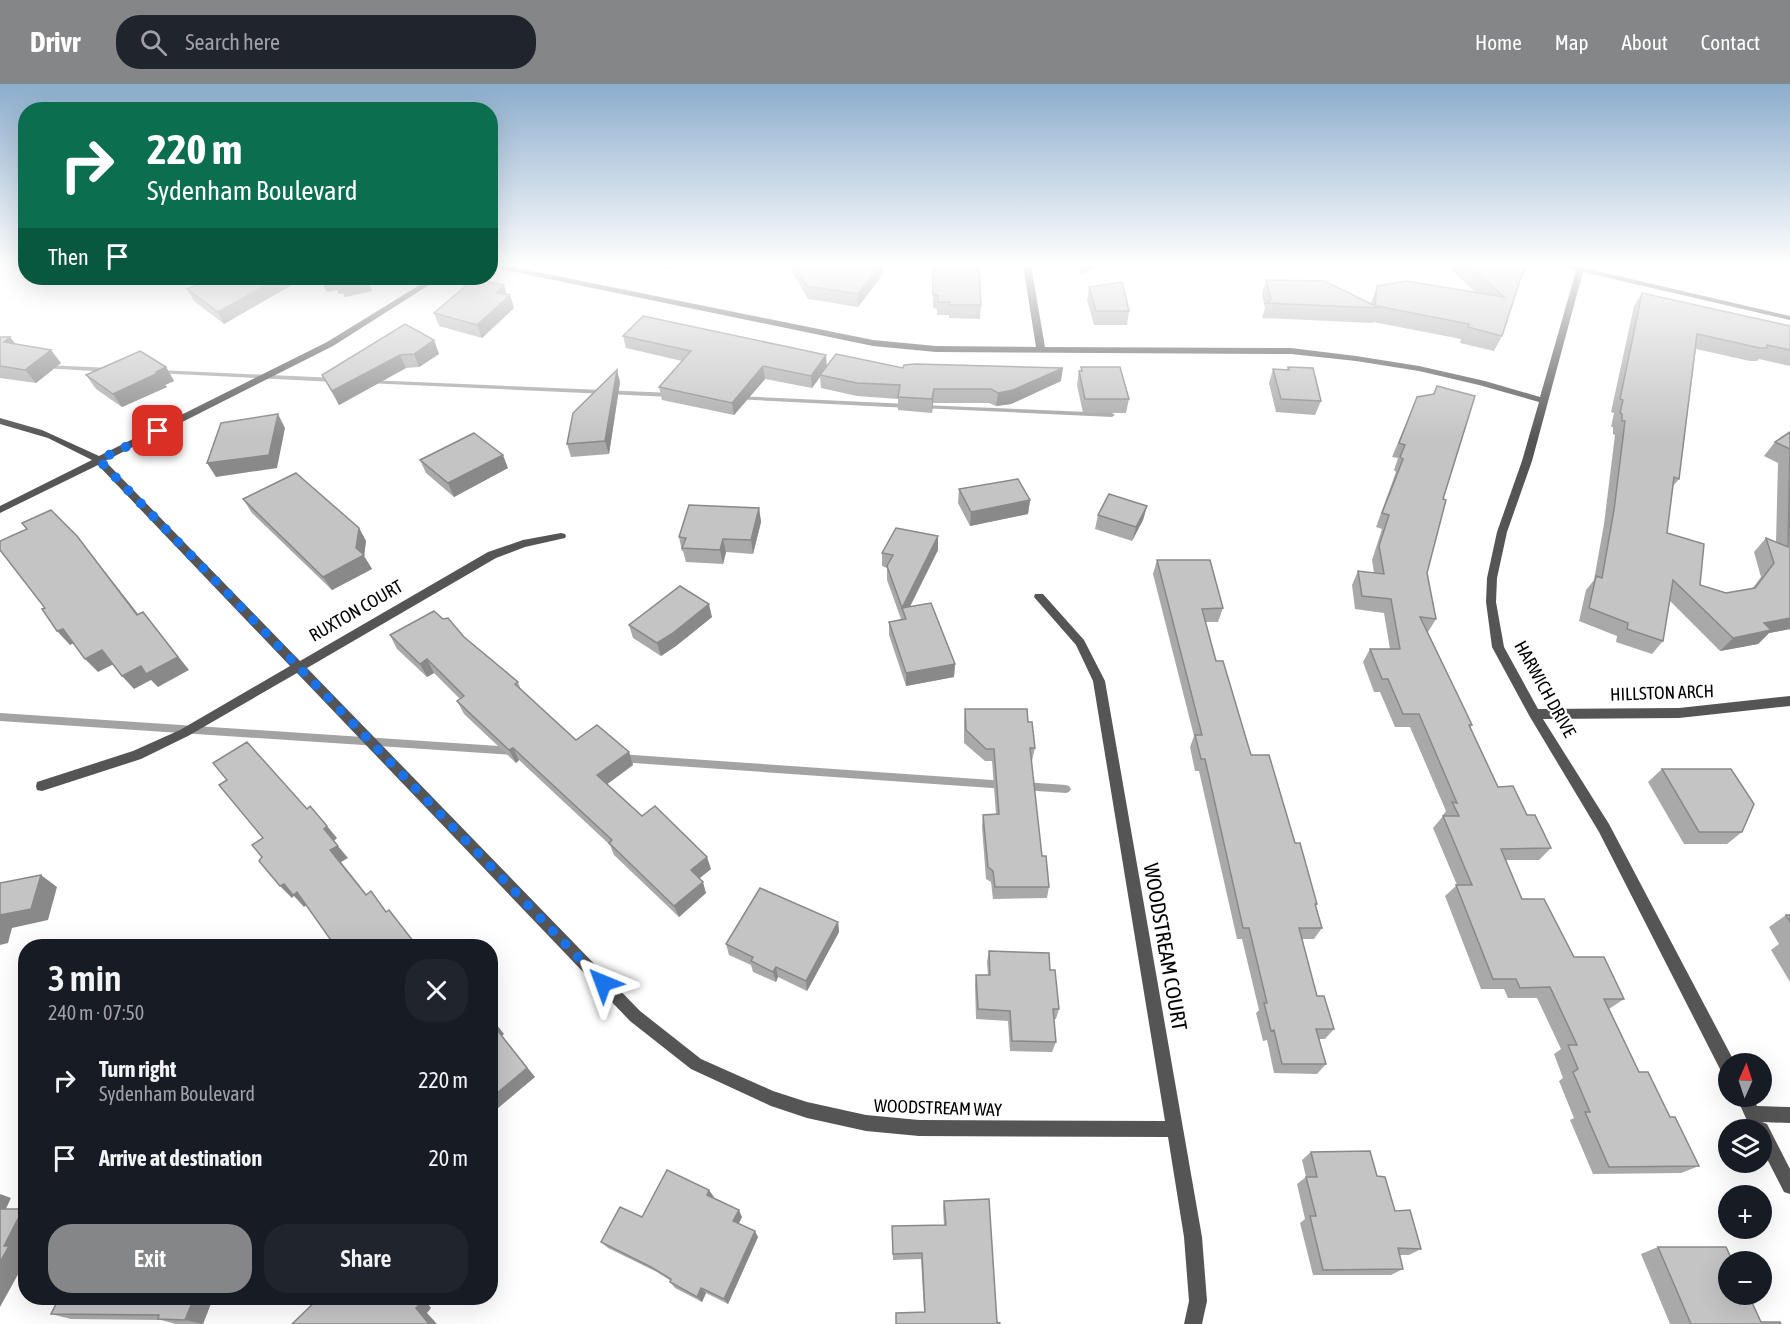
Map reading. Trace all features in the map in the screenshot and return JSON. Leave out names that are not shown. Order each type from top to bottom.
[{"type":"street","points":[[0,510],[330,344],[364,323]]},
{"type":"street","points":[[774,323],[873,343],[936,349],[1247,349],[1349,356],[1473,379],[1544,401]]},
{"type":"street","points":[[1037,323],[1041,350]]},
{"type":"street","name":"HARWICH DRIVE","points":[[1566,323],[1527,461],[1502,532],[1492,578],[1491,602],[1498,647],[1534,714],[1604,828],[1721,1053]]},
{"type":"street","name":"WOODSTREAM WAY","points":[[0,421],[26,426],[61,439],[99,460],[635,1016],[696,1064],[780,1101],[807,1110],[866,1123],[919,1128],[1175,1129]]},
{"type":"street","name":"RUXTON COURT","points":[[42,786],[137,755],[165,742],[492,555],[523,544],[561,536]]},
{"type":"street","name":"WOODSTREAM COURT","points":[[1039,597],[1080,643],[1099,681],[1194,1238],[1198,1301],[1193,1324]]},
{"type":"street","name":"HILLSTON ARCH","points":[[1534,714],[1679,713],[1790,701]]},
{"type":"street","points":[[1750,1107],[1756,1119]]},
{"type":"street","points":[[1753,1114],[1790,1115]]},
{"type":"street","points":[[1772,1151],[1790,1186]]},
{"type":"building","points":[[636,323],[675,323],[826,355],[811,376],[763,366],[732,403],[659,387],[691,351],[623,336]]},
{"type":"building","points":[[1463,323],[1506,323],[1502,336],[1468,327],[1469,324]]},
{"type":"building","points":[[1636,323],[1776,323],[1790,326],[1790,350],[1767,345],[1767,348],[1760,348],[1697,334],[1679,479],[1674,477],[1667,533],[1704,544],[1700,585],[1726,593],[1755,588],[1774,563],[1766,538],[1788,547],[1790,449],[1790,618],[1764,623],[1771,630],[1733,638],[1673,580],[1663,641],[1627,629],[1628,623],[1589,608],[1596,576],[1602,578],[1614,510],[1625,421],[1622,421],[1620,413],[1623,400],[1620,399]]},
{"type":"building","points":[[405,324],[434,340],[414,354],[400,355],[332,391],[322,375]]},
{"type":"building","points":[[0,337],[10,337],[4,342],[51,350],[25,370],[0,366]]},
{"type":"building","points":[[140,351],[166,367],[113,394],[86,375]]},
{"type":"building","points":[[836,354],[903,368],[904,365],[916,364],[1063,368],[1013,390],[998,393],[991,389],[934,389],[932,399],[898,397],[900,385],[857,383],[820,375]]},
{"type":"building","points":[[1081,367],[1120,367],[1129,399],[1085,399],[1079,371],[1082,371]]},
{"type":"building","points":[[1288,367],[1313,368],[1321,401],[1281,399],[1273,369],[1289,370]]},
{"type":"building","points":[[617,370],[605,441],[567,444],[573,413]]},
{"type":"building","points":[[1437,386],[1475,396],[1443,499],[1446,500],[1427,573],[1436,619],[1420,617],[1472,725],[1469,725],[1498,787],[1513,786],[1527,815],[1535,815],[1551,848],[1501,849],[1522,899],[1544,899],[1574,957],[1604,957],[1624,999],[1604,999],[1639,1072],[1648,1072],[1670,1117],[1675,1117],[1699,1166],[1609,1167],[1585,1112],[1590,1112],[1573,1072],[1578,1069],[1568,1045],[1577,1045],[1550,987],[1520,988],[1516,979],[1493,979],[1456,885],[1472,885],[1443,816],[1459,816],[1452,802],[1457,803],[1419,714],[1403,714],[1388,679],[1382,679],[1370,649],[1400,649],[1391,599],[1362,596],[1358,571],[1384,574],[1379,546],[1389,515],[1382,513],[1403,459],[1400,457],[1405,445],[1399,443],[1417,397],[1434,394]]},
{"type":"building","points":[[278,414],[269,455],[207,463],[221,423]]},
{"type":"building","points":[[1790,432],[1790,449],[1775,442]]},
{"type":"building","points":[[474,433],[503,455],[448,483],[420,460]]},
{"type":"building","points":[[296,473],[359,528],[356,548],[364,555],[323,577],[243,499]]},
{"type":"building","points":[[1018,479],[1030,500],[971,512],[959,489]]},
{"type":"building","points":[[1109,494],[1147,506],[1136,527],[1098,515]]},
{"type":"building","points":[[689,505],[759,508],[751,540],[723,539],[720,550],[682,548],[686,538],[679,537]]},
{"type":"building","points":[[51,510],[77,536],[137,615],[143,612],[178,657],[146,674],[141,666],[122,676],[102,650],[85,659],[63,629],[57,631],[42,609],[45,608],[0,550],[0,541],[27,529],[22,523]]},
{"type":"building","points":[[896,528],[938,536],[902,608],[887,566],[893,555],[882,553]]},
{"type":"building","points":[[1157,560],[1210,560],[1223,608],[1202,609],[1216,661],[1223,661],[1251,755],[1269,755],[1295,843],[1300,843],[1317,904],[1315,904],[1322,928],[1299,928],[1317,996],[1324,996],[1334,1029],[1316,1029],[1326,1064],[1282,1064],[1274,1030],[1271,1031],[1264,1003],[1267,1003],[1249,928],[1243,928],[1205,759],[1201,759],[1195,735],[1202,735]]},
{"type":"building","points":[[680,586],[709,604],[657,643],[629,625]]},
{"type":"building","points":[[931,603],[955,664],[906,673],[889,622],[906,619],[902,608]]},
{"type":"building","points":[[434,611],[443,619],[448,618],[464,637],[518,682],[515,684],[576,740],[597,725],[629,752],[597,775],[642,816],[655,806],[707,857],[691,870],[703,882],[674,906],[609,843],[612,840],[513,748],[509,750],[457,701],[464,696],[427,659],[420,664],[390,635]]},
{"type":"building","points":[[965,709],[1027,709],[1028,722],[1032,722],[1035,748],[1030,748],[1042,856],[1046,856],[1049,887],[995,887],[993,871],[988,867],[983,815],[999,814],[994,749],[986,749],[966,730]]},
{"type":"building","points":[[247,742],[307,809],[310,806],[327,826],[324,829],[338,846],[330,850],[366,895],[371,891],[386,912],[389,910],[412,939],[330,939],[297,892],[293,895],[284,884],[280,886],[259,861],[262,857],[252,845],[263,838],[219,785],[227,780],[213,763]]},
{"type":"building","points":[[1662,769],[1731,769],[1754,804],[1742,832],[1699,832]]},
{"type":"building","points":[[41,875],[31,909],[0,915],[0,883]]},
{"type":"building","points":[[760,888],[838,922],[806,981],[776,967],[773,972],[751,961],[753,957],[726,944]]},
{"type":"building","points":[[989,951],[1049,953],[1050,970],[1055,970],[1059,1009],[1053,1009],[1056,1042],[1012,1041],[1010,1011],[978,1009],[976,975],[990,975]]},
{"type":"building","points":[[498,1031],[527,1068],[498,1092]]},
{"type":"building","points":[[1370,1151],[1377,1176],[1385,1177],[1395,1211],[1410,1210],[1421,1249],[1398,1248],[1403,1269],[1323,1270],[1310,1216],[1316,1216],[1306,1177],[1317,1177],[1311,1152]]},
{"type":"building","points":[[667,1170],[709,1190],[707,1195],[739,1210],[733,1221],[755,1231],[724,1299],[701,1288],[697,1297],[670,1282],[671,1279],[651,1267],[601,1242],[620,1207],[642,1217]]},
{"type":"building","points":[[989,1199],[997,1322],[1000,1324],[896,1324],[896,1313],[925,1312],[922,1253],[893,1254],[892,1226],[946,1225],[944,1201]]},
{"type":"building","points":[[0,1209],[18,1209],[18,1219],[4,1246],[9,1246],[0,1262]]},
{"type":"building","points":[[1658,1247],[1726,1247],[1728,1251],[1718,1251],[1718,1305],[1753,1305],[1761,1322],[1780,1322],[1781,1324],[1691,1324]]},
{"type":"building","points":[[56,1305],[191,1305],[185,1320],[158,1319],[159,1315],[51,1314]]},
{"type":"building","points":[[312,1305],[419,1305],[416,1308],[429,1324],[292,1324]]},
{"type":"waterway","points":[[44,367],[111,370]]},
{"type":"waterway","points":[[158,372],[336,380]]},
{"type":"waterway","points":[[368,382],[672,395]]},
{"type":"waterway","points":[[737,398],[909,406]]},
{"type":"waterway","points":[[922,407],[1112,415]]},
{"type":"waterway","points":[[0,717],[512,751]]},
{"type":"waterway","points":[[619,758],[1006,785]]},
{"type":"waterway","points":[[1023,786],[1066,789]]},
{"type":"route","points":[[158,431],[99,460],[603,983]]}]
